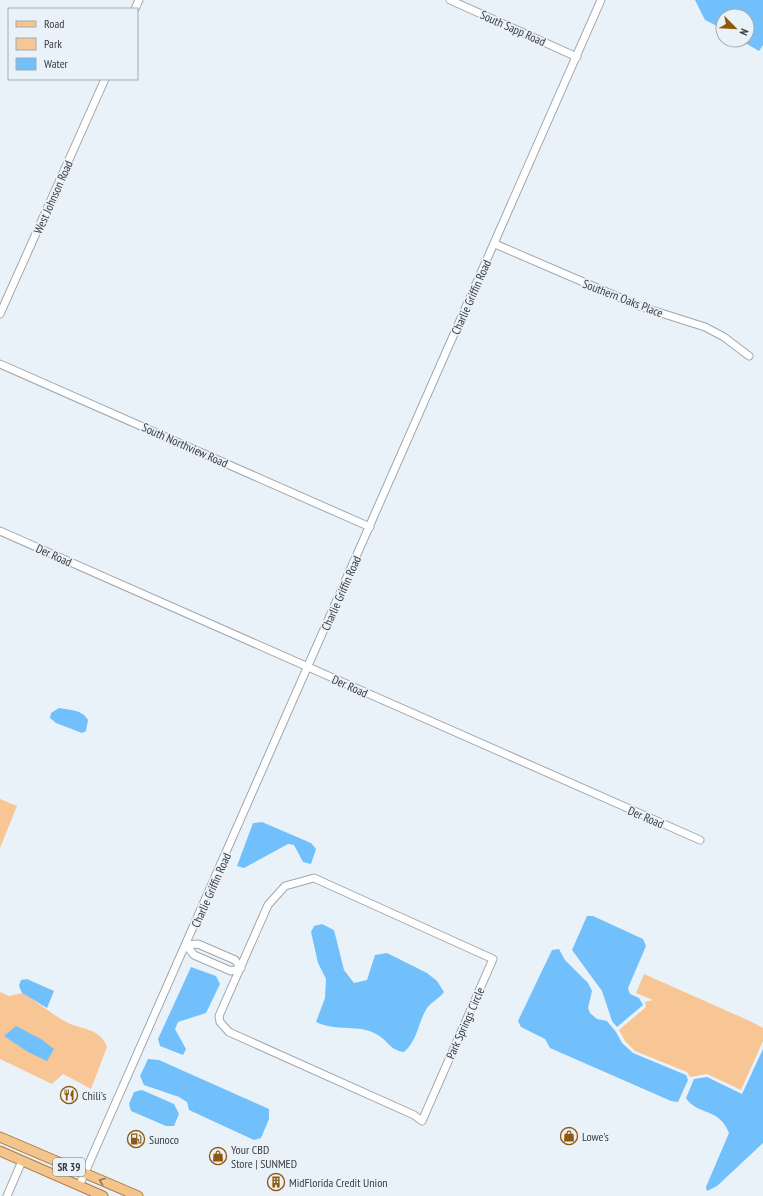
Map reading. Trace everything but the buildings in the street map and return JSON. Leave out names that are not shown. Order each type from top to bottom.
[{"type":"main road","name":"SR 39","points":[[0,1137],[138,1196]]},
{"type":"main road","name":"SR 39","points":[[0,1151],[103,1196]]},
{"type":"street","name":"South Sapp Road","points":[[450,0],[577,57]]},
{"type":"street","name":"Charlie Griffin Road","points":[[80,1186],[602,0]]},
{"type":"street","name":"West Johnson Road","points":[[0,314],[105,80]]},
{"type":"street","name":"Southern Oaks Place","points":[[495,244],[639,306],[706,327],[724,337],[749,356]]},
{"type":"street","name":"South Northview Road","points":[[0,364],[370,527]]},
{"type":"street","name":"Der Road","points":[[0,531],[700,840]]},
{"type":"street","name":"Park Springs Circle","points":[[314,878],[493,959],[422,1120],[229,1032],[220,1022],[219,1016],[241,968],[268,905],[285,886],[314,878]]},
{"type":"street","points":[[198,944],[235,960],[241,968],[231,971],[194,955],[186,945],[198,944]]},
{"type":"street","points":[[7,1196],[22,1161]]},
{"type":"green space","points":[[0,799],[17,806],[0,848]]},
{"type":"green space","points":[[644,974],[763,1028],[763,1041],[741,1090],[707,1074],[690,1077],[687,1072],[635,1051],[625,1041],[619,1030],[646,1007],[645,1002],[653,1000],[636,993]]},
{"type":"green space","points":[[0,992],[9,996],[22,993],[64,1021],[95,1032],[100,1036],[107,1047],[91,1089],[63,1074],[52,1084],[0,1059]]},
{"type":"water","points":[[695,0],[763,0],[763,45],[759,51],[754,48],[755,8],[715,8],[715,25],[705,20]]},
{"type":"water","points":[[59,708],[80,712],[83,714],[88,720],[86,731],[82,733],[56,723],[50,718],[51,713]]},
{"type":"water","points":[[262,822],[311,843],[316,849],[311,864],[303,862],[294,845],[288,844],[244,868],[237,866],[253,823]]},
{"type":"water","points":[[587,916],[593,916],[643,939],[646,946],[628,988],[630,994],[639,998],[643,1005],[617,1027],[612,1021],[602,991],[572,950]]},
{"type":"water","points":[[322,924],[334,930],[344,970],[354,983],[367,980],[375,955],[387,953],[427,973],[437,981],[444,992],[427,1008],[412,1042],[404,1052],[395,1049],[380,1036],[369,1031],[355,1028],[332,1027],[316,1022],[325,998],[326,979],[318,963],[311,932],[314,926]]},
{"type":"water","points":[[559,949],[565,960],[588,983],[592,991],[588,1008],[590,1013],[597,1019],[607,1021],[616,1032],[622,1043],[633,1053],[686,1075],[688,1080],[678,1102],[671,1101],[550,1048],[545,1039],[521,1027],[518,1021],[552,950]]},
{"type":"water","points":[[191,967],[216,976],[220,984],[206,1013],[178,1022],[175,1029],[186,1049],[183,1055],[160,1046],[158,1039]]},
{"type":"water","points":[[27,979],[54,991],[47,1008],[22,993],[19,986],[21,980]]},
{"type":"water","points":[[16,1026],[41,1039],[54,1049],[47,1061],[28,1052],[4,1036]]},
{"type":"water","points":[[763,1049],[763,1143],[717,1186],[707,1191],[706,1187],[729,1133],[725,1125],[719,1119],[714,1115],[696,1107],[686,1098],[694,1079],[707,1077],[742,1094]]},
{"type":"water","points":[[148,1059],[159,1060],[269,1109],[269,1119],[261,1138],[254,1140],[189,1110],[187,1102],[179,1097],[144,1085],[140,1076]]},
{"type":"water","points":[[142,1090],[174,1104],[179,1114],[174,1126],[166,1126],[131,1111],[129,1104],[134,1092]]},
{"type":"place","name":"Chili's","points":[[69,1095]]},
{"type":"place","name":"Lowe's","points":[[569,1136]]},
{"type":"place","name":"Sunoco","points":[[136,1139]]},
{"type":"place","name":"Your CBD Store | SUNMED","points":[[218,1156]]},
{"type":"place","name":"MidFlorida Credit Union","points":[[276,1182]]}]
